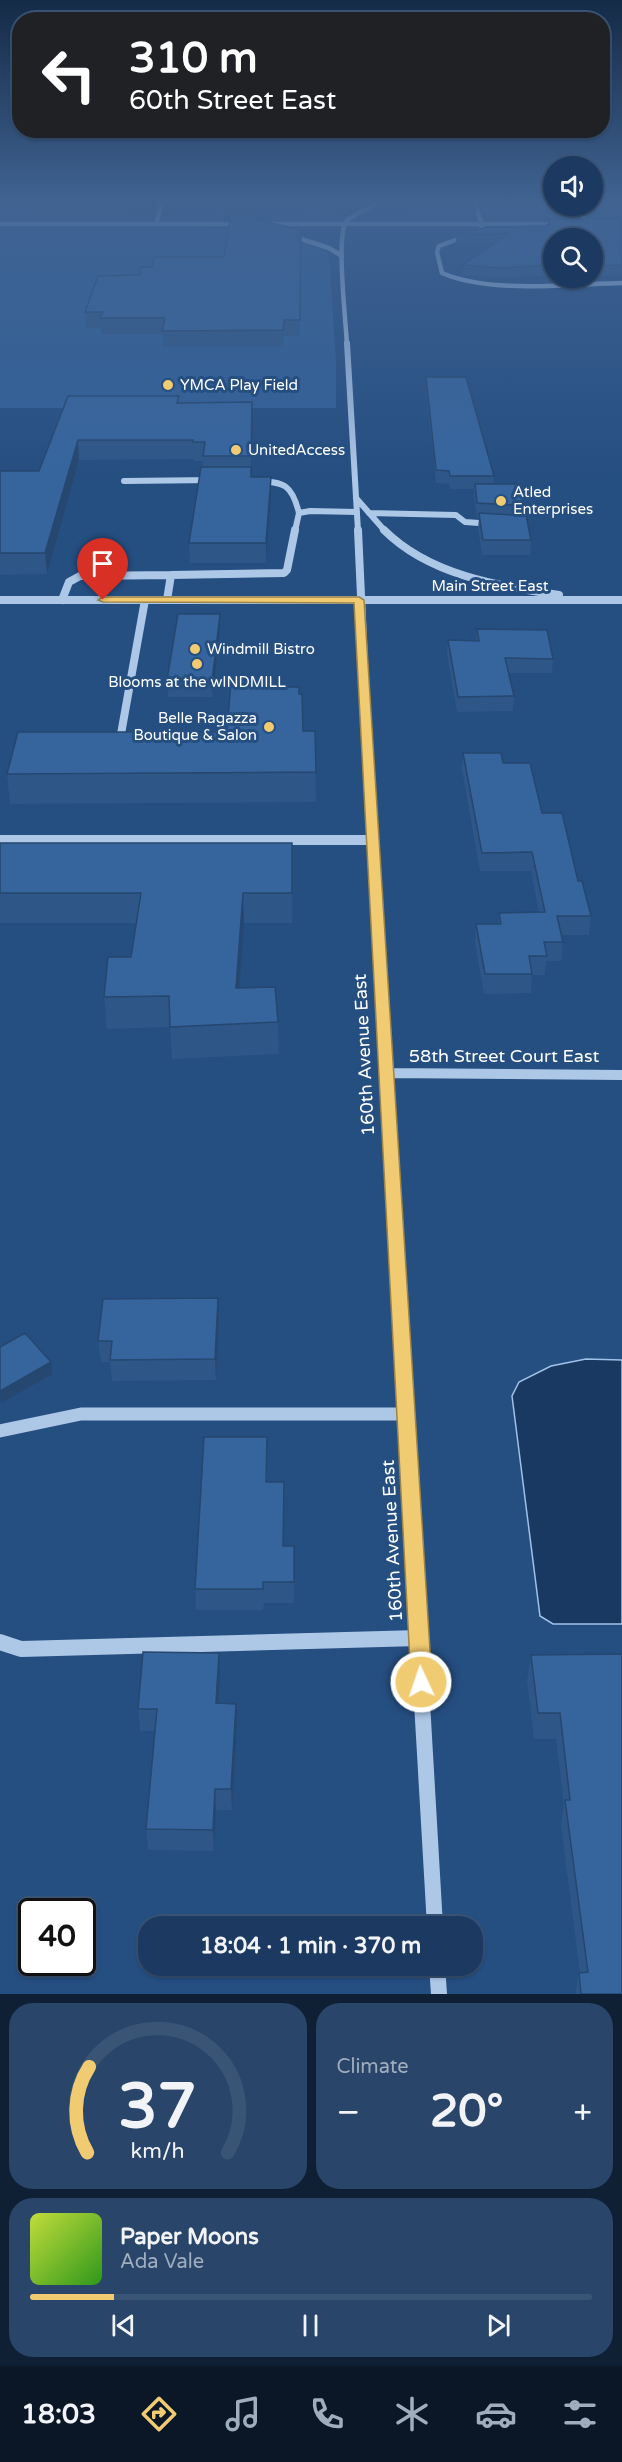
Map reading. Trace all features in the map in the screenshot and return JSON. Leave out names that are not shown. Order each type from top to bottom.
[{"type":"street","name":"160th Avenue East","points":[[344,292],[360,569],[359,600],[434,1916]]},
{"type":"street","points":[[124,481],[220,480]]},
{"type":"street","points":[[62,600],[69,582],[80,576],[284,573],[287,570],[299,513],[296,496],[291,487],[276,481],[244,480]]},
{"type":"street","points":[[356,498],[386,533],[411,552],[437,564],[497,583],[598,600]]},
{"type":"street","points":[[299,513],[310,511],[357,512]]},
{"type":"street","points":[[369,513],[456,515],[465,522],[501,524]]},
{"type":"street","points":[[167,600],[171,575]]},
{"type":"street","name":"Main Street East","points":[[0,600],[622,600]]},
{"type":"street","points":[[121,734],[145,600]]},
{"type":"street","points":[[0,840],[373,840]]},
{"type":"street","name":"58th Street Court East","points":[[386,1073],[622,1075]]},
{"type":"street","points":[[0,1431],[81,1414],[406,1414]]},
{"type":"street","points":[[0,1642],[21,1649],[419,1638]]},
{"type":"street","points":[[438,1976],[439,1994]]},
{"type":"shaded area","points":[[0,292],[331,292],[336,362],[336,408],[0,408]]},
{"type":"shaded area","points":[[586,1359],[622,1360],[622,1624],[553,1624],[540,1616],[512,1396],[519,1382],[551,1366]]},
{"type":"building","points":[[92,292],[300,292],[300,320],[284,320],[283,330],[162,331],[165,318],[100,318],[103,312],[85,312]]},
{"type":"building","points":[[426,377],[466,377],[494,476],[450,476],[449,471],[436,470]]},
{"type":"building","points":[[68,396],[179,396],[177,403],[252,402],[251,456],[203,456],[205,442],[193,442],[193,440],[78,440],[45,553],[0,553],[0,471],[39,471]]},
{"type":"building","points":[[201,467],[251,467],[251,477],[271,477],[266,543],[189,543]]},
{"type":"building","points":[[475,484],[520,484],[531,540],[483,540],[479,513],[514,515],[519,510],[514,505],[477,503]]},
{"type":"building","points":[[178,614],[220,614],[212,681],[167,680]]},
{"type":"building","points":[[477,629],[547,630],[553,659],[505,658],[514,696],[458,697],[448,640],[479,641]]},
{"type":"building","points":[[231,681],[273,681],[273,687],[299,687],[299,694],[302,694],[303,731],[315,731],[316,772],[7,774],[18,732],[227,732]]},
{"type":"building","points":[[463,753],[501,753],[503,763],[530,763],[542,813],[562,813],[578,881],[582,881],[591,916],[557,916],[563,942],[544,942],[547,956],[529,956],[532,974],[485,974],[476,924],[501,924],[499,913],[545,912],[532,852],[482,853]]},
{"type":"building","points":[[0,843],[292,843],[292,893],[243,893],[236,988],[275,987],[278,1022],[170,1027],[169,996],[104,997],[108,957],[131,957],[141,893],[0,893]]},
{"type":"building","points":[[218,1298],[215,1359],[110,1360],[112,1341],[98,1341],[103,1299]]},
{"type":"building","points":[[25,1333],[51,1362],[0,1391],[0,1347]]},
{"type":"building","points":[[204,1437],[267,1437],[266,1482],[284,1482],[283,1546],[294,1546],[294,1582],[263,1582],[263,1589],[195,1589]]},
{"type":"building","points":[[143,1652],[219,1653],[216,1703],[236,1704],[231,1789],[215,1789],[213,1830],[146,1829],[157,1709],[138,1709]]},
{"type":"building","points":[[622,1654],[622,1994],[581,1994],[579,1973],[588,1972],[565,1800],[570,1800],[560,1713],[538,1713],[531,1655]]},
{"type":"place","name":"YMCA Play Field","points":[[168,385]]},
{"type":"place","name":"UnitedAccess","points":[[236,450]]},
{"type":"place","name":"Atled Enterprises","points":[[501,501]]},
{"type":"place","name":"Windmill Bistro","points":[[195,649]]},
{"type":"place","name":"Blooms at the wINDMILL","points":[[197,664]]},
{"type":"place","name":"Belle Ragazza Boutique & Salon","points":[[269,727]]},
{"type":"route","points":[[103,600],[359,600],[421,1682]]}]
